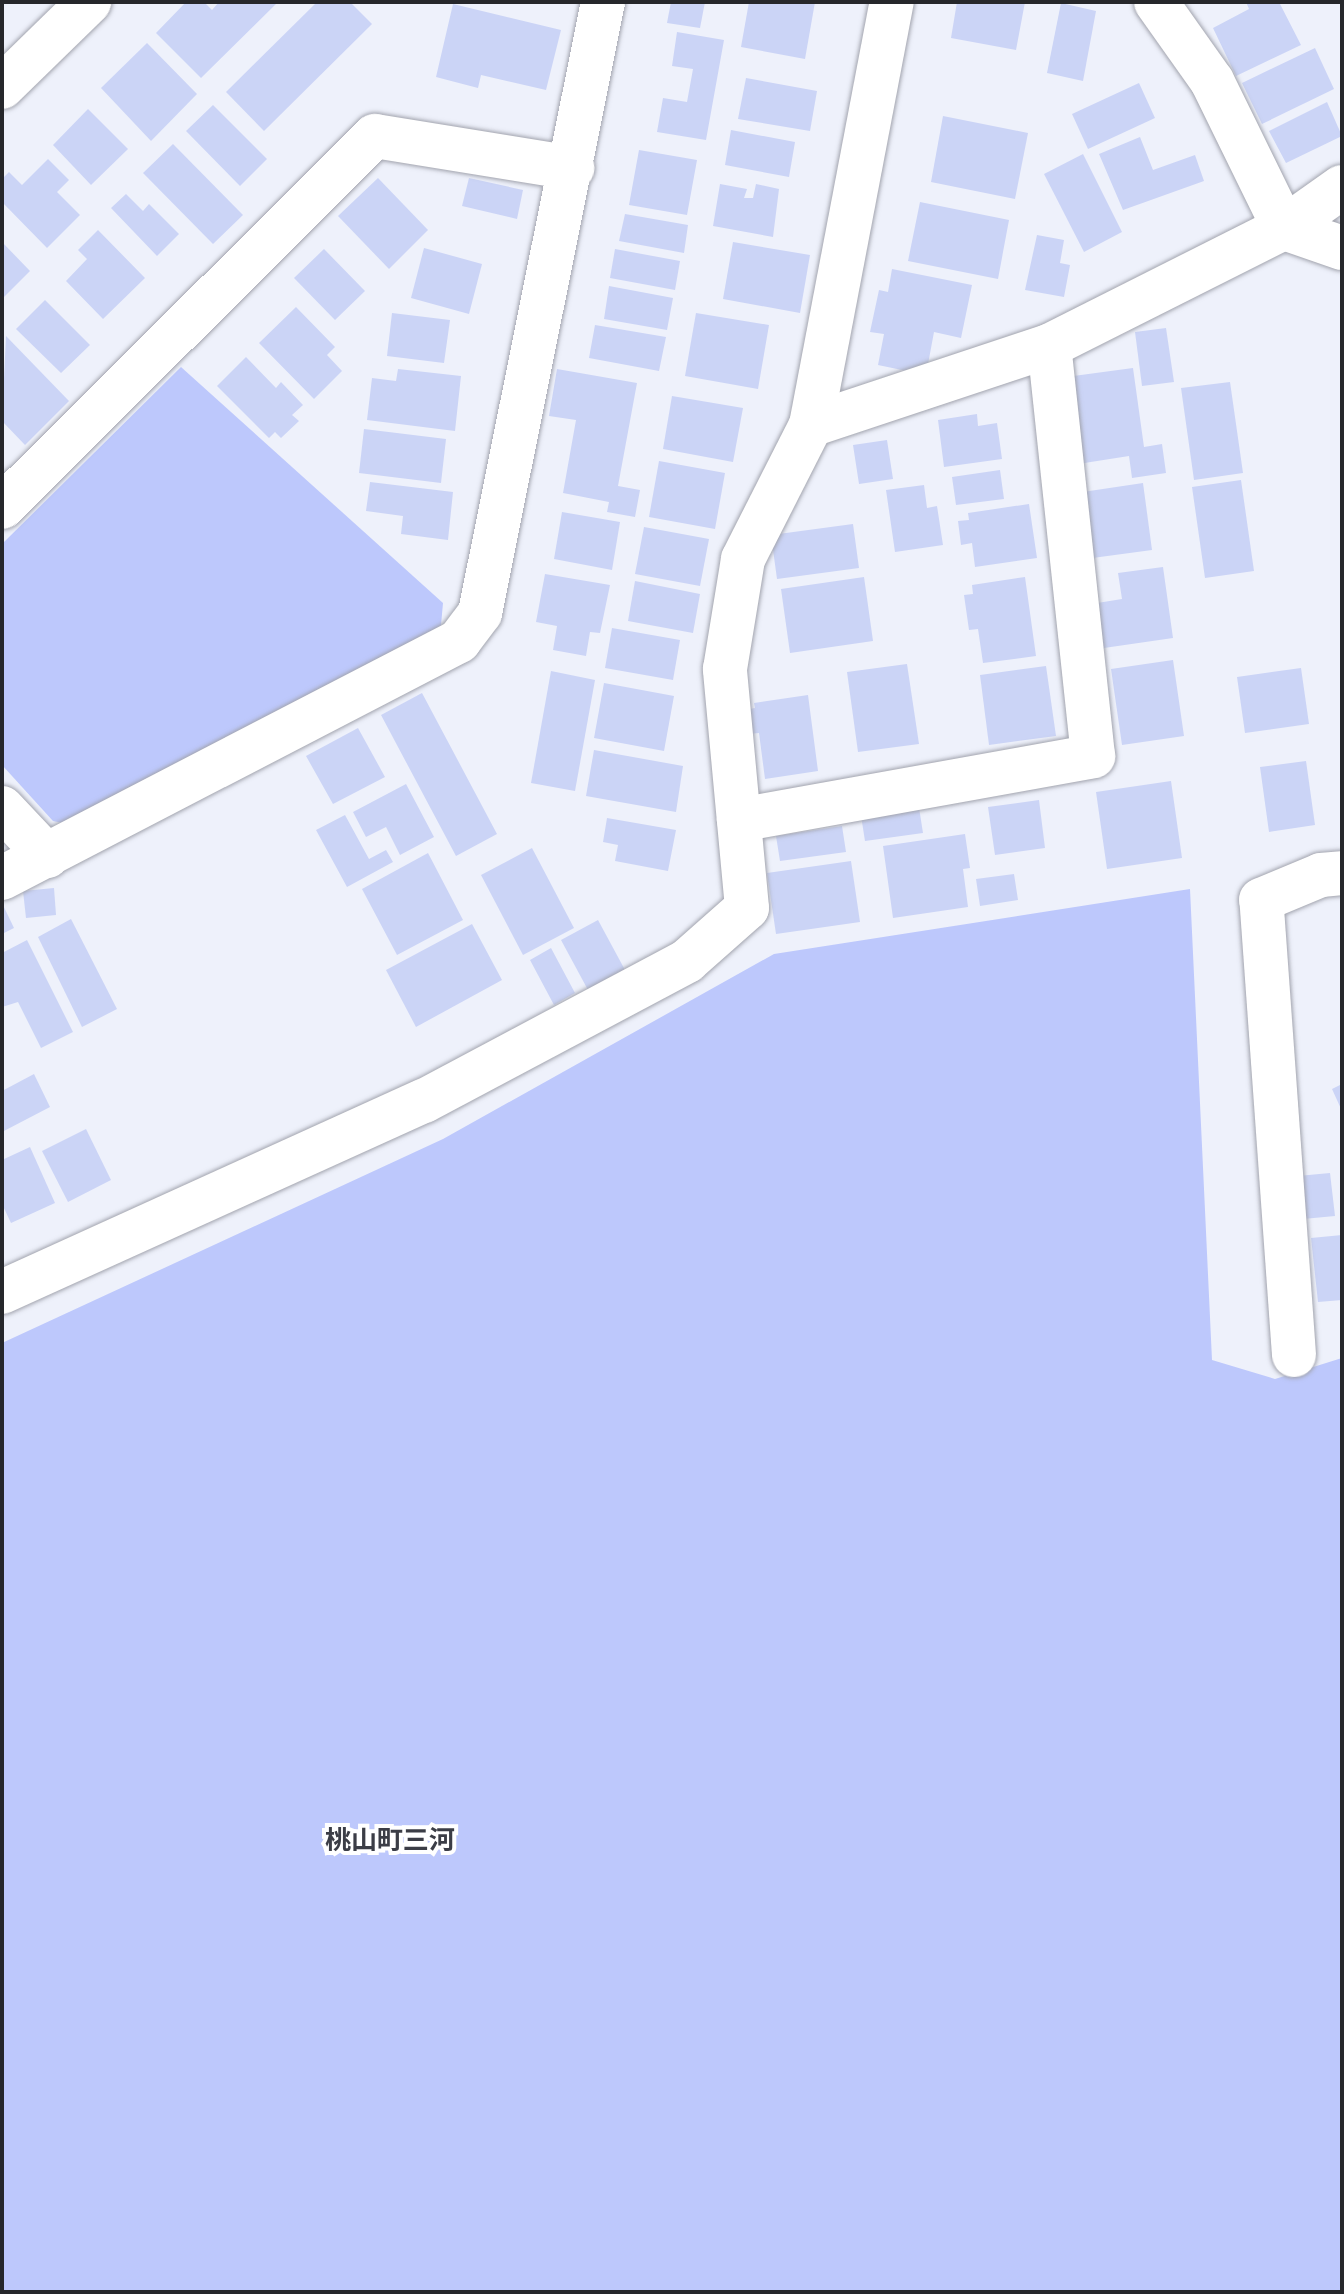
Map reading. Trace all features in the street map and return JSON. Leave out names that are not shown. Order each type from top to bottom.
[{"type":"street","points":[[2,87],[89,2]]},
{"type":"street","points":[[2,878],[459,641],[480,613],[603,2]]},
{"type":"street","points":[[2,1292],[424,1101],[687,961],[747,908],[725,669],[743,559],[811,425],[892,2]]},
{"type":"street","points":[[1156,2],[1212,81],[1284,228],[1342,248]]},
{"type":"street","points":[[2,507],[375,136],[572,168]]},
{"type":"street","points":[[811,425],[1049,346],[1284,228],[1342,187]]},
{"type":"street","points":[[739,820],[1093,756],[1049,346]]},
{"type":"street","points":[[2,808],[47,856]]},
{"type":"street","points":[[1294,1355],[1261,900],[1321,875],[1342,873]]},
{"type":"shaded area","points":[[181,367],[443,603],[440,636],[72,825],[53,821],[2,765],[2,544]]},
{"type":"shaded area","points":[[1190,889],[1212,1360],[1275,1379],[1342,1358],[1342,2292],[2,2292],[2,1343],[443,1139],[774,954]]},
{"type":"building","points":[[186,2],[204,2],[212,10],[219,2],[278,2],[201,78],[156,33]]},
{"type":"building","points":[[317,2],[350,2],[372,24],[264,131],[226,92]]},
{"type":"building","points":[[671,2],[705,2],[700,28],[667,23]]},
{"type":"building","points":[[749,2],[815,2],[805,59],[741,47]]},
{"type":"building","points":[[957,2],[1025,2],[1016,50],[951,38]]},
{"type":"building","points":[[1246,2],[1279,2],[1301,45],[1236,76],[1213,28],[1249,9]]},
{"type":"building","points":[[1061,3],[1096,11],[1083,81],[1047,73]]},
{"type":"building","points":[[453,4],[561,30],[546,90],[481,75],[478,88],[436,77]]},
{"type":"building","points":[[677,32],[724,40],[706,140],[657,132],[663,98],[687,102],[693,69],[672,66]]},
{"type":"building","points":[[147,43],[197,94],[151,141],[101,88]]},
{"type":"building","points":[[1315,48],[1334,89],[1262,124],[1242,83]]},
{"type":"building","points":[[746,78],[817,91],[810,131],[738,119]]},
{"type":"building","points":[[1139,83],[1155,118],[1088,149],[1072,114]]},
{"type":"building","points":[[1327,102],[1342,136],[1286,163],[1269,131]]},
{"type":"building","points":[[213,105],[267,159],[240,186],[186,131]]},
{"type":"building","points":[[88,109],[128,149],[91,185],[53,145]]},
{"type":"building","points":[[943,116],[1028,133],[1015,199],[931,182]]},
{"type":"building","points":[[731,130],[795,142],[789,177],[725,165]]},
{"type":"building","points":[[1140,137],[1153,170],[1195,155],[1204,181],[1123,210],[1099,154]]},
{"type":"building","points":[[173,144],[243,215],[213,244],[143,173]]},
{"type":"building","points":[[639,150],[697,160],[687,215],[629,205]]},
{"type":"building","points":[[1083,154],[1122,232],[1084,252],[1044,174]]},
{"type":"building","points":[[48,159],[69,180],[57,192],[80,215],[47,248],[2,202],[2,179],[9,172],[22,185]]},
{"type":"building","points":[[378,178],[428,230],[389,269],[338,216]]},
{"type":"building","points":[[469,178],[523,190],[517,219],[462,206]]},
{"type":"building","points":[[720,184],[747,189],[744,198],[753,198],[756,184],[779,189],[773,237],[713,226]]},
{"type":"building","points":[[126,194],[143,211],[149,204],[179,234],[157,256],[111,208]]},
{"type":"building","points":[[920,202],[1009,220],[998,279],[908,261]]},
{"type":"building","points":[[625,214],[688,225],[684,253],[619,241]]},
{"type":"building","points":[[98,230],[145,278],[103,319],[66,281],[87,259],[78,250]]},
{"type":"building","points":[[1037,235],[1064,240],[1060,263],[1070,265],[1064,297],[1025,290]]},
{"type":"building","points":[[2,242],[30,271],[2,299]]},
{"type":"building","points":[[733,242],[810,255],[800,313],[723,299]]},
{"type":"building","points":[[424,248],[482,264],[469,314],[411,298]]},
{"type":"building","points":[[324,249],[365,291],[335,320],[294,278]]},
{"type":"building","points":[[615,249],[680,261],[675,290],[610,278]]},
{"type":"building","points":[[892,269],[972,285],[961,338],[934,332],[926,375],[878,365],[884,334],[870,332],[879,290],[888,292]]},
{"type":"building","points":[[609,286],[673,298],[667,330],[604,319]]},
{"type":"building","points":[[45,300],[90,345],[61,373],[16,329]]},
{"type":"building","points":[[296,307],[335,347],[327,355],[342,371],[314,399],[259,343]]},
{"type":"building","points":[[392,313],[450,320],[444,363],[387,356]]},
{"type":"building","points":[[696,313],[769,325],[758,389],[685,376]]},
{"type":"building","points":[[595,325],[666,337],[659,371],[589,358]]},
{"type":"building","points":[[1166,328],[1174,382],[1142,386],[1135,332]]},
{"type":"building","points":[[6,336],[69,401],[25,445],[2,421]]},
{"type":"building","points":[[246,357],[276,388],[281,382],[303,405],[292,415],[299,421],[281,438],[275,432],[269,438],[217,386]]},
{"type":"building","points":[[1133,368],[1144,447],[1162,444],[1166,473],[1132,478],[1129,456],[1078,464],[1066,377]]},
{"type":"building","points":[[398,369],[461,376],[455,431],[367,420],[372,378],[396,381]]},
{"type":"building","points":[[557,369],[637,383],[618,486],[640,490],[635,517],[607,512],[609,502],[563,493],[576,420],[549,416]]},
{"type":"building","points":[[1230,382],[1243,473],[1194,480],[1181,388]]},
{"type":"building","points":[[672,396],[743,408],[733,462],[663,449]]},
{"type":"building","points":[[977,414],[978,426],[997,423],[1002,459],[944,467],[938,420]]},
{"type":"building","points":[[364,429],[446,439],[441,483],[359,473]]},
{"type":"building","points":[[887,440],[893,479],[859,484],[853,445]]},
{"type":"building","points":[[659,461],[725,473],[715,529],[649,517]]},
{"type":"building","points":[[1000,470],[1004,499],[956,505],[952,477]]},
{"type":"building","points":[[1241,480],[1254,571],[1205,578],[1192,487]]},
{"type":"building","points":[[370,482],[453,492],[448,540],[401,534],[403,516],[366,511]]},
{"type":"building","points":[[1143,483],[1152,550],[1085,559],[1076,493]]},
{"type":"building","points":[[924,485],[927,508],[937,506],[943,545],[895,552],[886,490]]},
{"type":"building","points":[[1029,504],[1037,558],[975,567],[972,543],[961,545],[958,521],[969,520],[968,513]]},
{"type":"building","points":[[562,512],[620,522],[612,570],[554,559]]},
{"type":"building","points":[[853,524],[859,568],[777,579],[771,535]]},
{"type":"building","points":[[644,527],[709,539],[700,586],[635,574]]},
{"type":"building","points":[[1163,567],[1173,638],[1097,649],[1091,604],[1122,599],[1118,573]]},
{"type":"building","points":[[545,574],[610,585],[600,633],[590,632],[586,656],[553,650],[557,626],[536,622]]},
{"type":"building","points":[[864,577],[873,641],[790,653],[781,589]]},
{"type":"building","points":[[1025,577],[1036,656],[983,663],[978,629],[969,630],[964,595],[973,594],[972,585]]},
{"type":"building","points":[[635,581],[700,594],[693,633],[628,621]]},
{"type":"building","points":[[612,628],[680,640],[673,680],[605,668]]},
{"type":"building","points":[[1173,660],[1184,736],[1122,745],[1111,669]]},
{"type":"building","points":[[907,664],[919,744],[858,752],[847,672]]},
{"type":"building","points":[[1046,666],[1056,736],[989,745],[980,675]]},
{"type":"building","points":[[1301,668],[1309,724],[1245,733],[1237,677]]},
{"type":"building","points":[[551,671],[595,680],[575,791],[531,783]]},
{"type":"building","points":[[604,683],[674,696],[664,751],[594,738]]},
{"type":"building","points":[[422,693],[497,834],[456,856],[381,715]]},
{"type":"building","points":[[808,695],[818,771],[765,779],[759,733],[748,734],[744,710],[755,708],[754,703]]},
{"type":"building","points":[[358,728],[385,777],[333,804],[306,756]]},
{"type":"building","points":[[594,750],[683,766],[676,812],[586,796]]},
{"type":"building","points":[[1306,761],[1315,825],[1269,832],[1260,767]]},
{"type":"building","points":[[1171,781],[1182,858],[1107,869],[1096,792]]},
{"type":"building","points":[[406,784],[434,837],[400,855],[386,827],[366,837],[353,812]]},
{"type":"building","points":[[917,795],[923,833],[865,841],[859,803]]},
{"type":"building","points":[[1039,800],[1045,848],[995,855],[988,807]]},
{"type":"building","points":[[345,815],[369,859],[386,850],[393,862],[347,887],[316,830]]},
{"type":"building","points":[[607,818],[676,830],[668,871],[615,861],[618,845],[603,842]]},
{"type":"building","points":[[842,826],[846,852],[780,861],[776,836]]},
{"type":"building","points":[[965,834],[970,868],[963,869],[968,907],[893,918],[883,846]]},
{"type":"building","points":[[532,848],[574,928],[523,955],[481,875]]},
{"type":"building","points":[[428,853],[463,920],[397,955],[362,889]]},
{"type":"building","points":[[851,861],[860,922],[776,934],[767,873]]},
{"type":"building","points":[[1014,874],[1018,900],[980,906],[976,879]]},
{"type":"building","points":[[54,888],[56,915],[26,918],[23,891]]},
{"type":"building","points":[[2,903],[14,928],[2,934]]},
{"type":"building","points":[[71,919],[117,1009],[82,1027],[38,937]]},
{"type":"building","points":[[598,920],[625,970],[588,990],[561,940]]},
{"type":"building","points":[[472,924],[502,980],[416,1027],[386,970]]},
{"type":"building","points":[[27,940],[73,1032],[41,1048],[18,1002],[2,1007],[2,953]]},
{"type":"building","points":[[551,948],[575,993],[554,1005],[530,960]]},
{"type":"building","points":[[34,1074],[50,1107],[2,1132],[2,1091]]},
{"type":"building","points":[[1342,1084],[1342,1111],[1332,1089]]},
{"type":"building","points":[[86,1129],[111,1180],[68,1202],[42,1151]]},
{"type":"building","points":[[30,1147],[55,1203],[11,1223],[2,1204],[2,1160]]},
{"type":"building","points":[[1330,1173],[1335,1216],[1303,1219],[1298,1176]]},
{"type":"building","points":[[1342,1235],[1342,1300],[1318,1302],[1311,1238]]},
{"type":"district","name":"桃山町三河","points":[[390,1840]]}]
